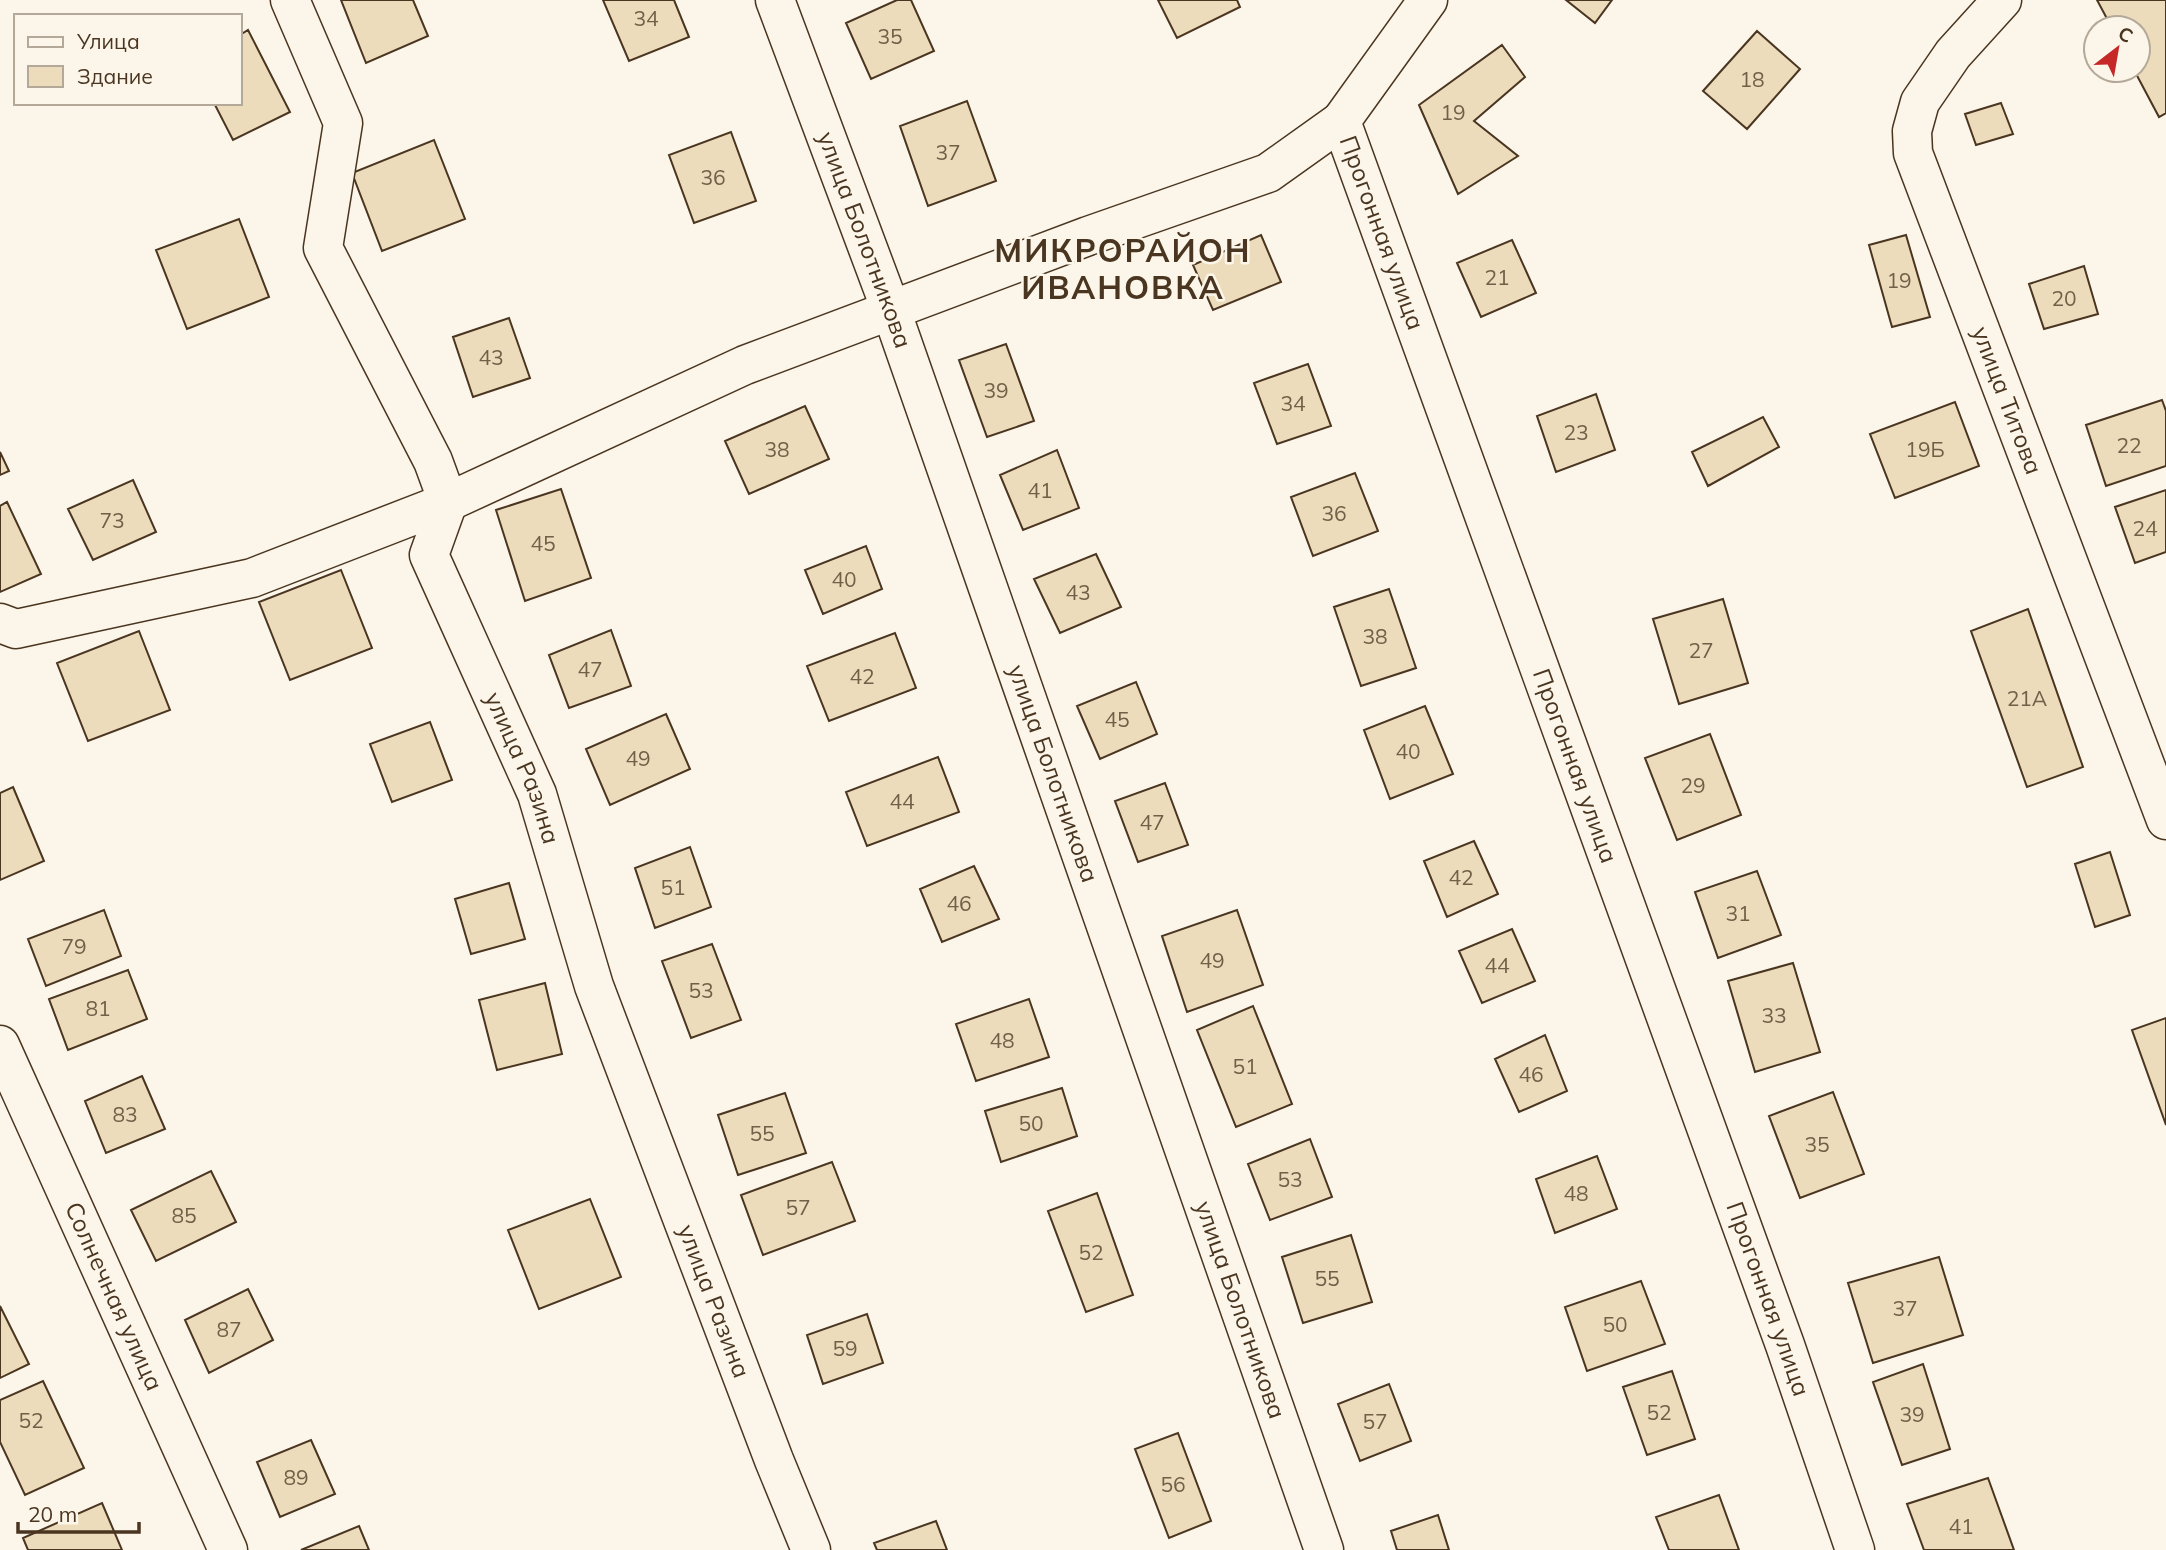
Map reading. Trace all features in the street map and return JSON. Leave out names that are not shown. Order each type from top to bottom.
[{"type":"street","points":[[290,0],[343,123],[323,248],[433,461],[448,502]]},
{"type":"street","name":"улица Болотникова","points":[[775,0],[891,310],[1324,1550]]},
{"type":"street","name":"Прогонная улица","points":[[1428,0],[1341,121],[1784,1345],[1855,1550]]},
{"type":"street","name":"улица Титова","points":[[2002,0],[1953,54],[1920,102],[1912,131],[1913,153],[2166,820]]},
{"type":"street","points":[[0,623],[16,629],[252,578],[448,502],[745,365],[1088,236],[1268,173],[1341,121]]},
{"type":"street","name":"улица Разина","points":[[448,502],[429,555],[537,794],[594,986],[774,1460],[811,1550]]},
{"type":"street","name":"Солнечная улица","points":[[0,1045],[228,1550]]},
{"type":"building","points":[[341,0],[413,0],[428,36],[366,63]]},
{"type":"building","points":[[603,0],[674,0],[689,37],[629,61]]},
{"type":"building","points":[[897,0],[911,0],[934,51],[871,79],[846,23]]},
{"type":"building","points":[[1158,0],[1237,0],[1240,7],[1177,38]]},
{"type":"building","points":[[1566,0],[1612,0],[1595,23]]},
{"type":"building","points":[[2097,0],[2166,0],[2166,113],[2159,117],[2141,84],[2152,84],[2152,14],[2104,14]]},
{"type":"building","points":[[248,30],[290,112],[233,140],[215,105],[242,105],[242,34]]},
{"type":"building","points":[[1757,31],[1800,69],[1747,129],[1703,91]]},
{"type":"building","points":[[1502,45],[1525,77],[1474,121],[1518,156],[1458,194],[1419,105]]},
{"type":"building","points":[[967,101],[996,181],[928,206],[900,126]]},
{"type":"building","points":[[2001,103],[2013,134],[1976,145],[1965,114]]},
{"type":"building","points":[[731,132],[756,201],[694,223],[669,155]]},
{"type":"building","points":[[434,140],[465,219],[382,251],[352,173]]},
{"type":"building","points":[[239,219],[269,297],[187,329],[156,250]]},
{"type":"building","points":[[1261,235],[1281,282],[1213,310],[1193,265]]},
{"type":"building","points":[[1906,235],[1930,317],[1892,327],[1869,245]]},
{"type":"building","points":[[1512,240],[1536,293],[1481,317],[1457,263]]},
{"type":"building","points":[[2084,266],[2098,314],[2044,329],[2029,284]]},
{"type":"building","points":[[509,318],[530,378],[473,397],[453,337]]},
{"type":"building","points":[[1006,344],[1034,421],[987,437],[959,360]]},
{"type":"building","points":[[1308,364],[1331,426],[1277,444],[1254,383]]},
{"type":"building","points":[[1596,394],[1615,450],[1556,472],[1537,416]]},
{"type":"building","points":[[2162,400],[2166,411],[2166,466],[2106,486],[2086,425]]},
{"type":"building","points":[[1955,402],[1979,466],[1895,498],[1870,434]]},
{"type":"building","points":[[805,406],[829,459],[749,494],[725,441]]},
{"type":"building","points":[[1763,417],[1779,447],[1708,486],[1692,452]]},
{"type":"building","points":[[1057,450],[1079,508],[1023,530],[1000,475]]},
{"type":"building","points":[[0,452],[9,471],[0,475]]},
{"type":"building","points":[[1355,473],[1378,531],[1313,556],[1291,497]]},
{"type":"building","points":[[133,480],[156,532],[93,560],[68,509]]},
{"type":"building","points":[[561,489],[591,578],[525,601],[496,510]]},
{"type":"building","points":[[2166,490],[2166,552],[2135,563],[2115,507]]},
{"type":"building","points":[[7,502],[41,574],[0,592],[0,506]]},
{"type":"building","points":[[866,546],[882,589],[823,614],[805,570]]},
{"type":"building","points":[[1096,554],[1121,607],[1060,633],[1034,579]]},
{"type":"building","points":[[341,570],[372,648],[290,680],[259,602]]},
{"type":"building","points":[[1389,589],[1416,668],[1361,686],[1334,607]]},
{"type":"building","points":[[1723,599],[1748,683],[1679,704],[1653,619]]},
{"type":"building","points":[[2028,609],[2083,767],[2027,787],[1971,631]]},
{"type":"building","points":[[611,630],[631,686],[569,708],[549,655]]},
{"type":"building","points":[[139,631],[170,710],[88,741],[57,663]]},
{"type":"building","points":[[895,633],[916,688],[829,721],[807,666]]},
{"type":"building","points":[[1136,682],[1157,734],[1100,759],[1077,706]]},
{"type":"building","points":[[1425,706],[1453,774],[1390,799],[1364,730]]},
{"type":"building","points":[[666,714],[690,769],[610,805],[586,749]]},
{"type":"building","points":[[430,722],[452,780],[392,802],[370,744]]},
{"type":"building","points":[[1710,734],[1741,815],[1677,840],[1645,758]]},
{"type":"building","points":[[938,757],[959,812],[867,846],[846,792]]},
{"type":"building","points":[[1165,783],[1188,845],[1138,862],[1115,801]]},
{"type":"building","points":[[13,787],[44,861],[0,880],[0,793]]},
{"type":"building","points":[[1474,841],[1498,894],[1447,917],[1424,861]]},
{"type":"building","points":[[690,847],[711,907],[655,928],[635,868]]},
{"type":"building","points":[[2110,852],[2130,915],[2095,927],[2075,864]]},
{"type":"building","points":[[974,866],[999,919],[942,942],[920,889]]},
{"type":"building","points":[[1757,871],[1781,935],[1718,958],[1695,892]]},
{"type":"building","points":[[509,883],[525,939],[471,954],[455,899]]},
{"type":"building","points":[[104,910],[121,956],[46,986],[28,939]]},
{"type":"building","points":[[1237,910],[1263,985],[1187,1012],[1162,936]]},
{"type":"building","points":[[1512,929],[1535,981],[1482,1003],[1459,951]]},
{"type":"building","points":[[712,944],[741,1020],[691,1038],[662,961]]},
{"type":"building","points":[[1793,963],[1820,1052],[1755,1072],[1728,981]]},
{"type":"building","points":[[128,970],[147,1019],[68,1050],[49,999]]},
{"type":"building","points":[[545,983],[562,1054],[497,1070],[479,1000]]},
{"type":"building","points":[[1029,999],[1049,1057],[976,1081],[956,1024]]},
{"type":"building","points":[[1253,1006],[1292,1104],[1236,1127],[1197,1030]]},
{"type":"building","points":[[2166,1018],[2166,1125],[2132,1030]]},
{"type":"building","points":[[1545,1035],[1567,1091],[1519,1112],[1495,1059]]},
{"type":"building","points":[[142,1076],[165,1129],[106,1153],[85,1101]]},
{"type":"building","points":[[1062,1088],[1077,1136],[1001,1162],[985,1111]]},
{"type":"building","points":[[1833,1092],[1864,1174],[1800,1198],[1769,1116]]},
{"type":"building","points":[[785,1093],[806,1153],[738,1175],[718,1115]]},
{"type":"building","points":[[1310,1139],[1332,1197],[1270,1220],[1248,1164]]},
{"type":"building","points":[[1597,1156],[1617,1209],[1555,1233],[1536,1179]]},
{"type":"building","points":[[832,1162],[855,1221],[763,1255],[741,1195]]},
{"type":"building","points":[[211,1171],[236,1222],[156,1261],[131,1210]]},
{"type":"building","points":[[1097,1193],[1133,1295],[1086,1312],[1048,1211]]},
{"type":"building","points":[[590,1199],[621,1277],[539,1309],[508,1230]]},
{"type":"building","points":[[1351,1235],[1372,1302],[1303,1323],[1282,1257]]},
{"type":"building","points":[[1939,1257],[1963,1335],[1873,1363],[1848,1283]]},
{"type":"building","points":[[1641,1281],[1665,1344],[1587,1371],[1565,1307]]},
{"type":"building","points":[[248,1289],[273,1340],[209,1373],[185,1320]]},
{"type":"building","points":[[0,1306],[29,1364],[0,1378]]},
{"type":"building","points":[[867,1314],[883,1363],[823,1384],[807,1335]]},
{"type":"building","points":[[1923,1364],[1950,1449],[1902,1465],[1873,1382]]},
{"type":"building","points":[[1672,1371],[1695,1439],[1647,1455],[1623,1387]]},
{"type":"building","points":[[43,1381],[84,1468],[25,1495],[0,1442],[0,1400]]},
{"type":"building","points":[[1389,1384],[1411,1441],[1360,1461],[1338,1404]]},
{"type":"building","points":[[1178,1433],[1211,1521],[1169,1538],[1135,1449]]},
{"type":"building","points":[[311,1440],[335,1494],[280,1517],[257,1462]]},
{"type":"building","points":[[1988,1478],[2014,1550],[1924,1550],[1907,1504]]},
{"type":"building","points":[[1719,1495],[1739,1550],[1669,1550],[1656,1517]]},
{"type":"building","points":[[102,1503],[122,1550],[28,1550],[23,1538]]},
{"type":"building","points":[[1438,1515],[1449,1550],[1397,1550],[1391,1531]]},
{"type":"building","points":[[936,1521],[947,1550],[877,1550],[874,1543]]},
{"type":"building","points":[[359,1526],[369,1550],[301,1550]]},
{"type":"district","name":"МИКРОРАЙОН ИВАНОВКА","points":[[1123,270]]}]
